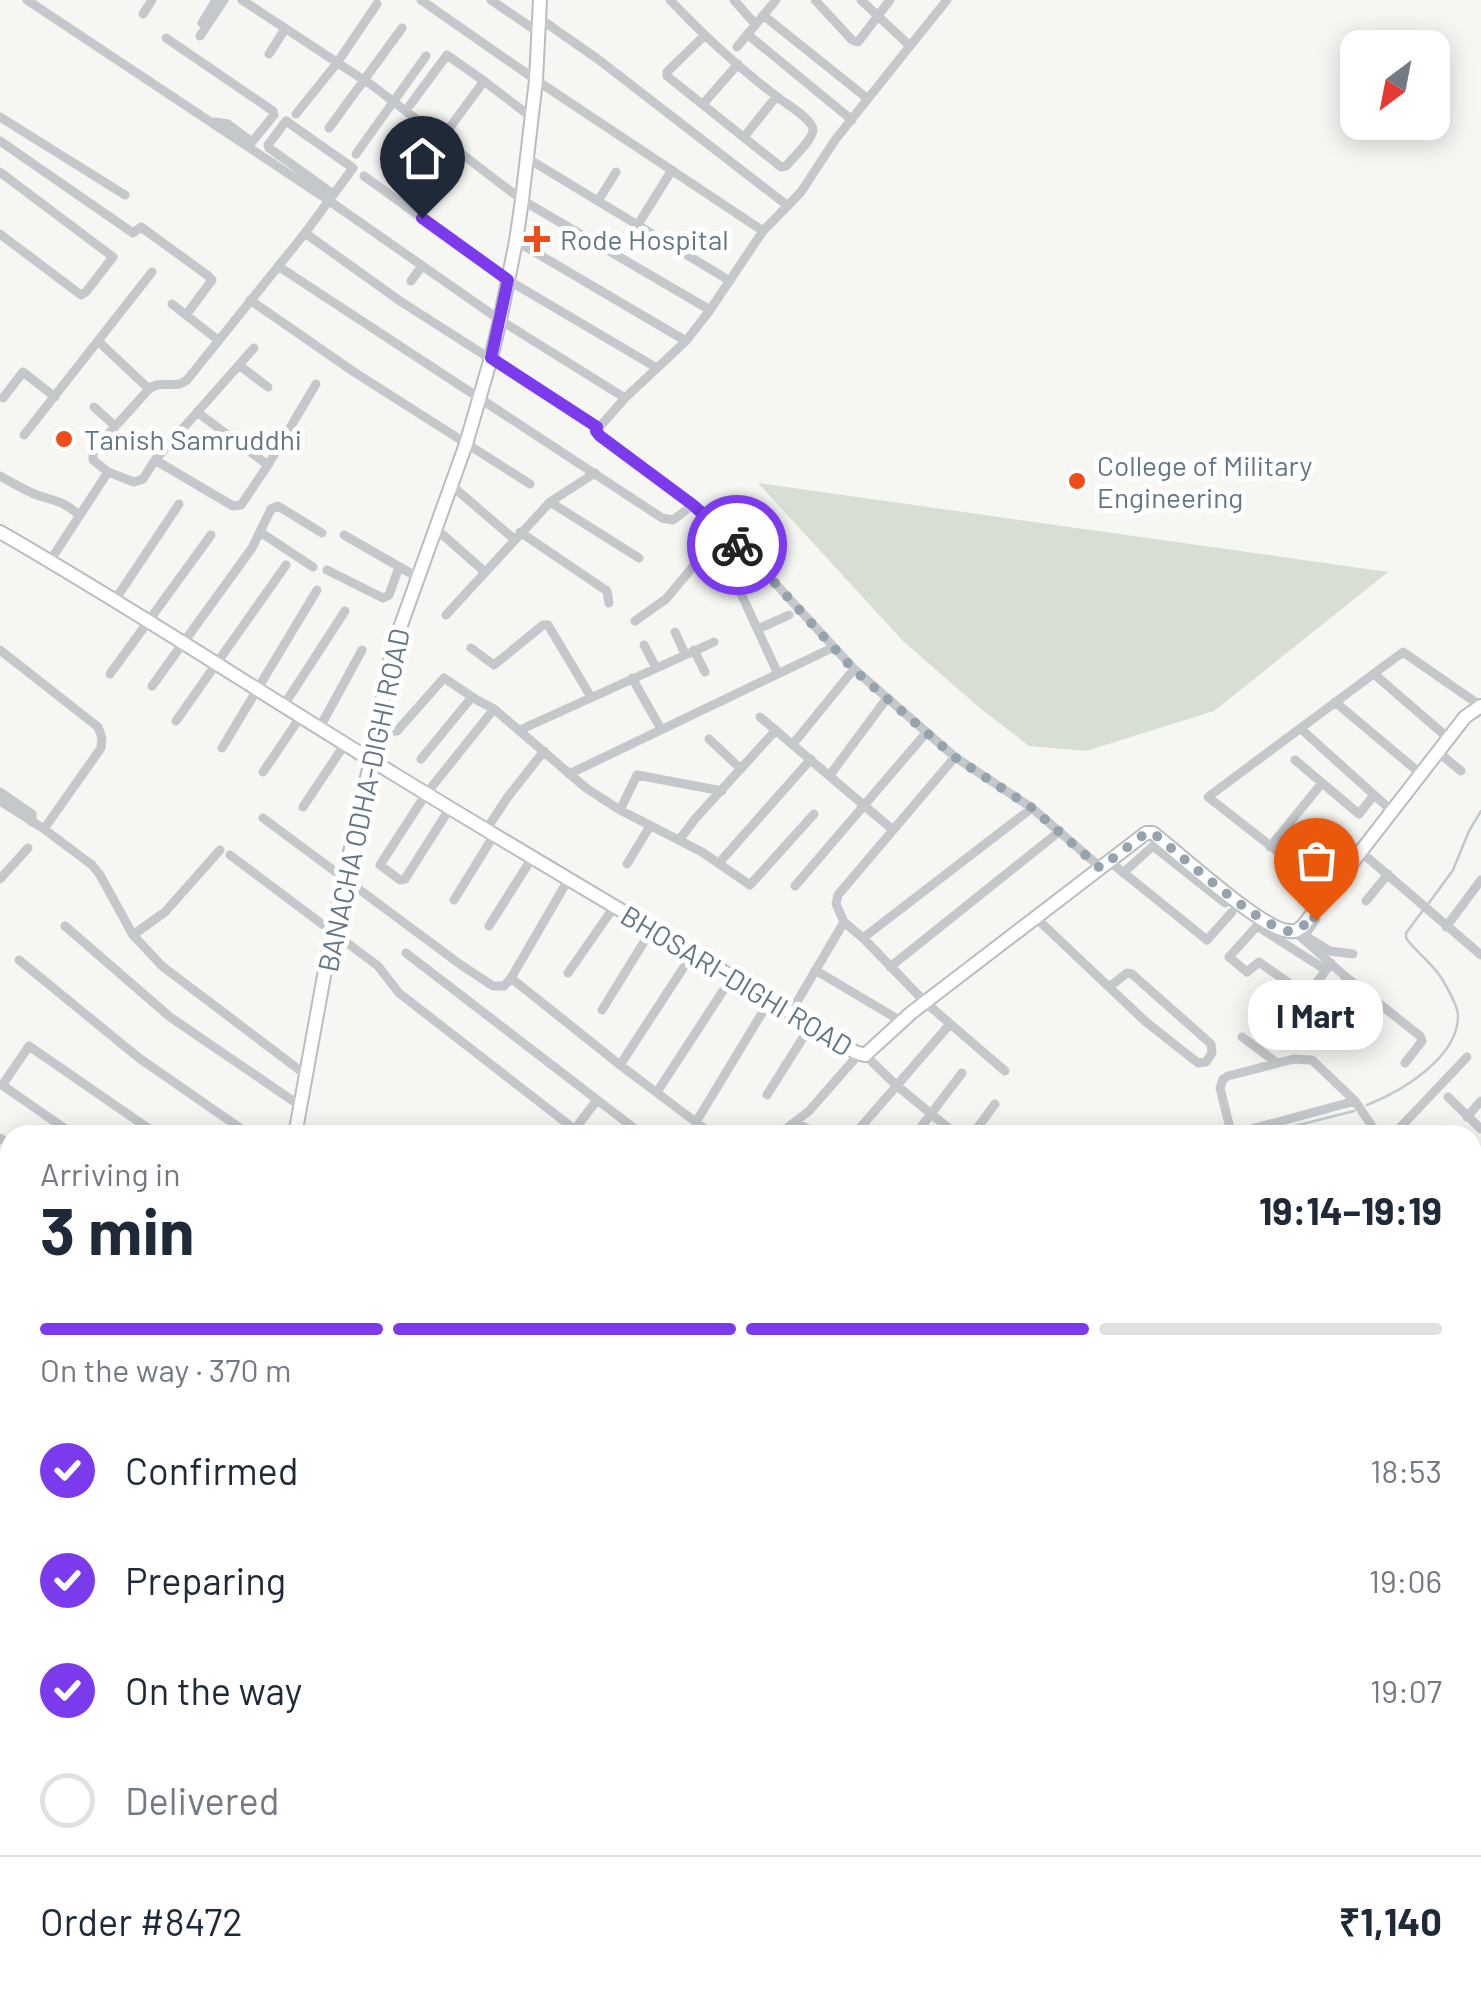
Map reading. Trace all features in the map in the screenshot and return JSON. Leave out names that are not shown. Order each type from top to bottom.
[{"type":"street","points":[[27,0],[331,197]]},
{"type":"street","points":[[143,14],[152,0]]},
{"type":"street","points":[[216,0],[198,34],[224,0]]},
{"type":"street","points":[[242,0],[364,80],[522,200],[710,310]]},
{"type":"street","points":[[421,0],[763,231]]},
{"type":"street","points":[[491,0],[538,32]]},
{"type":"street","name":"BANACHA ODHA-DIGHI ROAD","points":[[296,1125],[332,932],[392,650],[466,444],[500,320],[522,200],[536,80],[540,0]]},
{"type":"street","points":[[670,0],[704,36],[811,122],[811,137],[784,167],[666,74],[704,36]]},
{"type":"street","points":[[734,0],[756,24]]},
{"type":"street","points":[[737,47],[776,0]]},
{"type":"street","points":[[816,0],[858,42],[890,0]]},
{"type":"street","points":[[861,0],[910,46]]},
{"type":"street","points":[[947,0],[835,140],[801,192],[763,231],[686,341],[624,398],[596,431],[693,505],[753,559],[854,670],[956,758],[1032,808],[1104,864],[1124,873],[1208,940],[1229,908],[1153,846],[1124,873]]},
{"type":"street","points":[[296,114],[377,4]]},
{"type":"street","points":[[763,15],[868,99]]},
{"type":"street","points":[[539,18],[600,60],[788,206]]},
{"type":"street","points":[[329,128],[402,28]]},
{"type":"street","points":[[269,54],[285,29]]},
{"type":"street","points":[[746,34],[852,120]]},
{"type":"street","points":[[166,38],[274,115],[252,142],[228,124],[216,120],[214,123]]},
{"type":"street","points":[[410,105],[447,55],[532,117]]},
{"type":"street","points":[[356,154],[426,56]]},
{"type":"street","points":[[703,104],[738,64]]},
{"type":"street","points":[[448,130],[484,82]]},
{"type":"street","points":[[744,137],[776,97]]},
{"type":"street","points":[[0,117],[125,195]]},
{"type":"street","points":[[254,348],[139,482],[108,472],[93,460],[92,456],[115,426],[149,389],[160,383],[182,384],[305,234],[331,197],[353,168],[286,121],[269,148],[331,197],[422,266],[624,398]]},
{"type":"street","points":[[0,141],[133,233],[142,227],[208,274],[212,280],[186,314]]},
{"type":"street","points":[[527,158],[730,281]]},
{"type":"street","points":[[637,226],[672,170]]},
{"type":"street","points":[[0,172],[113,257],[80,295],[0,234]]},
{"type":"street","points":[[598,201],[616,172]]},
{"type":"street","points":[[364,176],[508,280],[657,368]]},
{"type":"street","points":[[305,234],[597,427]]},
{"type":"street","points":[[516,240],[686,341]]},
{"type":"street","points":[[278,266],[667,520],[693,505]]},
{"type":"street","points":[[410,282],[422,266]]},
{"type":"street","points":[[24,435],[152,272]]},
{"type":"street","points":[[250,300],[354,372],[530,484]]},
{"type":"street","points":[[172,304],[218,340]]},
{"type":"street","points":[[99,342],[149,389]]},
{"type":"street","points":[[240,366],[268,387]]},
{"type":"street","points":[[3,398],[23,372],[55,397]]},
{"type":"street","points":[[155,460],[232,506],[241,505],[316,384]]},
{"type":"street","points":[[94,408],[115,426]]},
{"type":"street","points":[[197,412],[268,465]]},
{"type":"street","points":[[50,561],[108,472]]},
{"type":"street","points":[[446,616],[550,502],[594,472]]},
{"type":"street","points":[[0,476],[35,495],[69,505],[79,514]]},
{"type":"street","points":[[451,485],[517,536],[607,591],[609,603]]},
{"type":"street","points":[[550,502],[639,558]]},
{"type":"street","points":[[115,600],[179,504]]},
{"type":"street","points":[[152,686],[252,548],[271,508],[278,506],[322,533]]},
{"type":"street","points":[[434,528],[485,572]]},
{"type":"street","name":"BHOSARI-DIGHI ROAD","points":[[0,532],[426,794],[862,1055],[1146,833],[1153,833],[1256,916],[1284,931],[1295,932]]},
{"type":"street","points":[[260,532],[313,567]]},
{"type":"street","points":[[635,621],[666,599],[722,532]]},
{"type":"street","points":[[110,674],[211,534]]},
{"type":"street","points":[[344,535],[417,577]]},
{"type":"street","points":[[176,720],[286,565]]},
{"type":"street","points":[[327,570],[383,598],[389,595],[399,566]]},
{"type":"street","points":[[738,587],[778,674]]},
{"type":"street","points":[[222,748],[317,590]]},
{"type":"street","points":[[284,705],[345,611]]},
{"type":"street","points":[[758,629],[789,615]]},
{"type":"street","points":[[471,648],[494,665],[548,625],[591,697]]},
{"type":"street","points":[[675,632],[705,672]]},
{"type":"street","points":[[520,730],[714,642]]},
{"type":"street","points":[[644,645],[656,668]]},
{"type":"street","points":[[568,774],[834,647]]},
{"type":"street","points":[[0,650],[82,712],[98,727],[102,738],[100,748],[44,829]]},
{"type":"street","points":[[320,728],[362,650]]},
{"type":"street","points":[[1300,868],[1208,797],[1403,652],[1481,706],[1465,717],[1295,932],[1329,966]]},
{"type":"street","points":[[793,744],[854,670]]},
{"type":"street","points":[[1374,674],[1448,738]]},
{"type":"street","points":[[376,731],[397,731],[444,678],[494,708],[568,774],[620,810],[680,840],[750,885],[814,814]]},
{"type":"street","points":[[632,678],[661,729]]},
{"type":"street","points":[[421,759],[472,697]]},
{"type":"street","points":[[830,774],[887,698]]},
{"type":"street","points":[[1336,702],[1421,774]]},
{"type":"street","points":[[450,808],[404,879],[381,867],[379,863],[426,794],[494,708]]},
{"type":"street","points":[[263,772],[302,716]]},
{"type":"street","points":[[760,717],[893,830]]},
{"type":"street","points":[[1301,729],[1392,811]]},
{"type":"street","points":[[680,840],[776,730]]},
{"type":"street","points":[[795,886],[926,733]]},
{"type":"street","points":[[709,739],[741,769]]},
{"type":"street","points":[[304,808],[345,744]]},
{"type":"street","points":[[454,900],[507,798],[544,752]]},
{"type":"street","points":[[1438,752],[1461,771]]},
{"type":"street","points":[[956,758],[838,894],[836,904],[844,922],[926,1003],[1006,1071]]},
{"type":"street","points":[[718,863],[811,759]]},
{"type":"street","points":[[1295,760],[1359,814],[1374,794]]},
{"type":"street","points":[[620,810],[636,775],[722,790]]},
{"type":"street","points":[[1270,846],[1322,783]]},
{"type":"street","points":[[0,792],[32,814],[32,822]]},
{"type":"street","points":[[2,807],[44,829],[92,864],[133,936],[162,966],[306,1075]]},
{"type":"street","points":[[863,938],[1032,808]]},
{"type":"street","points":[[263,818],[494,986],[504,986],[511,978],[568,880]]},
{"type":"street","points":[[627,864],[650,826]]},
{"type":"street","points":[[890,967],[1060,831]]},
{"type":"street","points":[[0,880],[28,848]]},
{"type":"street","points":[[133,936],[165,912],[224,852],[378,966],[399,993],[570,1125]]},
{"type":"street","points":[[1361,852],[1481,956]]},
{"type":"street","points":[[488,926],[532,858]]},
{"type":"street","points":[[1366,901],[1388,874]]},
{"type":"street","points":[[1446,928],[1481,880]]},
{"type":"street","points":[[568,974],[614,906]]},
{"type":"street","points":[[1312,914],[1316,920],[1307,937],[1330,951],[1352,954]]},
{"type":"street","points":[[1035,917],[1109,987],[1146,1022],[1198,1063],[1206,1062],[1212,1053],[1211,1044],[1132,974],[1126,973],[1109,987]]},
{"type":"street","points":[[791,1012],[844,922]]},
{"type":"street","points":[[65,926],[170,1017],[299,1105]]},
{"type":"street","points":[[1329,966],[1307,994],[1259,962],[1247,972],[1229,957],[1257,926],[1329,966],[1420,1036],[1422,1041],[1405,1064]]},
{"type":"street","points":[[602,1010],[652,928]]},
{"type":"street","points":[[406,953],[630,1125]]},
{"type":"street","points":[[620,1065],[694,953]]},
{"type":"street","points":[[19,960],[139,1058],[232,1125]]},
{"type":"street","points":[[815,970],[901,1021]]},
{"type":"street","points":[[657,1092],[732,976]]},
{"type":"street","points":[[511,978],[700,1125]]},
{"type":"street","points":[[1328,1003],[1347,979]]},
{"type":"street","points":[[696,1122],[770,1000]]},
{"type":"street","points":[[767,1095],[811,1024]]},
{"type":"street","points":[[862,1125],[950,1024]]},
{"type":"street","points":[[1242,1038],[1277,1063]]},
{"type":"street","points":[[59,1125],[1,1085],[29,1046],[144,1125]]},
{"type":"street","points":[[791,1125],[862,1055],[945,1125]]},
{"type":"street","points":[[1402,1125],[1467,1057]]},
{"type":"street","points":[[1231,1125],[1220,1088],[1223,1079],[1294,1058],[1312,1060],[1356,1101],[1372,1125]]},
{"type":"street","points":[[923,1125],[962,1073]]},
{"type":"street","points":[[1448,1097],[1476,1125]]},
{"type":"street","points":[[583,1125],[597,1100]]},
{"type":"street","points":[[1267,1125],[1356,1101]]},
{"type":"street","points":[[1467,1117],[1481,1102]]},
{"type":"street","points":[[979,1125],[994,1104]]},
{"type":"street","points":[[795,1122],[801,1125]]},
{"type":"shaded area","points":[[758,483],[1388,572],[1214,711],[1086,751],[1029,746],[903,641]]},
{"type":"waterway","points":[[1429,903],[1453,870],[1481,811]]},
{"type":"waterway","points":[[1367,1105],[1425,1071],[1449,1045],[1456,1031],[1458,1015],[1449,992],[1438,973],[1406,938],[1424,909]]},
{"type":"waterway","points":[[1299,1125],[1354,1111]]},
{"type":"way so far","points":[[737,545],[854,670],[956,758],[1032,808],[1100,868],[1146,833],[1153,833],[1256,916],[1284,931],[1295,932],[1312,914],[1316,920]]},
{"type":"place","name":"Rode Hospital","points":[[537,239]]},
{"type":"place","name":"Tanish Samruddhi","points":[[64,439]]},
{"type":"place","name":"College of Military Engineering","points":[[1077,481]]},
{"type":"place","name":"I Mart","points":[[1316,920]]},
{"type":"route","points":[[422,218],[508,280],[491,358],[597,427],[600,436],[693,505],[737,545]]}]
